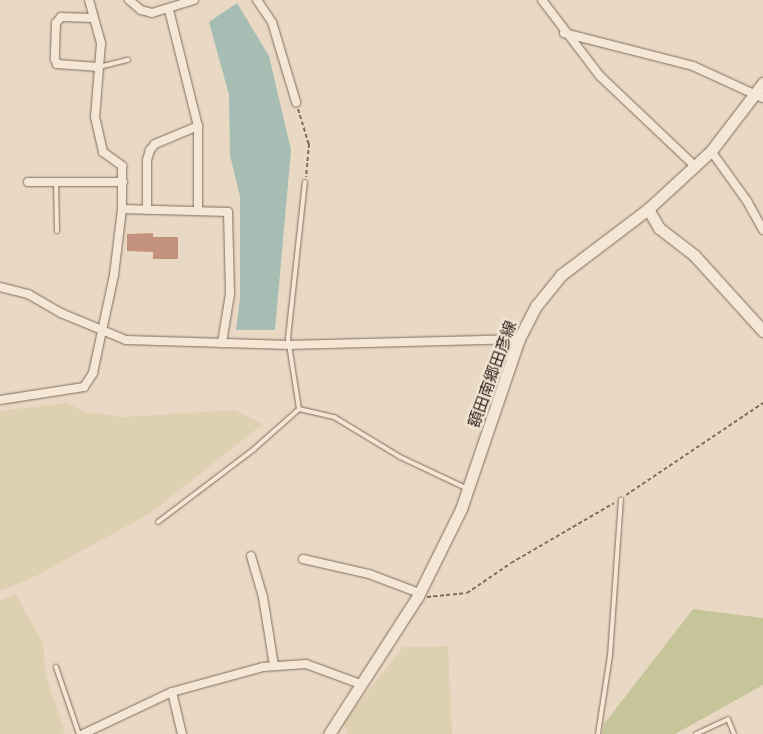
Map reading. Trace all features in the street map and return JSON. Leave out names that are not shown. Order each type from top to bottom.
[{"type":"main road","name":"額田南郷田彦線","points":[[329,734],[418,594],[470,490],[519,339],[536,306],[560,275],[648,209],[711,151],[760,96],[763,83]]},
{"type":"main road","points":[[648,209],[659,228],[694,255],[763,331]]},
{"type":"street","points":[[0,400],[84,387],[93,373],[103,332],[122,209],[123,182],[122,166],[103,152],[100,144],[95,116],[101,43],[89,0]]},
{"type":"street","points":[[129,0],[141,10],[152,13],[169,10],[194,0]]},
{"type":"street","points":[[257,0],[272,22],[296,102]]},
{"type":"street","points":[[542,0],[564,33],[600,76],[695,166]]},
{"type":"street","points":[[169,10],[198,126],[198,212]]},
{"type":"street","points":[[93,18],[61,17],[56,23],[55,59],[57,64],[99,67]]},
{"type":"street","points":[[564,33],[693,66],[760,96]]},
{"type":"street","points":[[147,210],[146,160],[150,150],[198,126]]},
{"type":"street","points":[[711,151],[747,201],[763,230]]},
{"type":"street","points":[[28,182],[123,182]]},
{"type":"street","points":[[122,209],[228,212],[230,221],[230,294],[222,343]]},
{"type":"street","points":[[0,287],[28,294],[103,332],[126,340],[291,345],[519,339]]},
{"type":"street","points":[[251,556],[263,597],[274,666]]},
{"type":"street","points":[[303,559],[369,574],[418,594]]},
{"type":"street","points":[[83,734],[172,692],[274,666],[306,664],[360,684]]},
{"type":"street","points":[[172,692],[182,734]]},
{"type":"lane","points":[[99,67],[128,60]]},
{"type":"lane","points":[[56,182],[57,231]]},
{"type":"lane","points":[[299,409],[291,345],[288,338],[305,182]]},
{"type":"lane","points":[[299,409],[334,417],[400,457],[470,490]]},
{"type":"lane","points":[[158,522],[254,449],[299,409]]},
{"type":"lane","points":[[598,734],[610,656],[621,498]]},
{"type":"lane","points":[[56,667],[79,734]]},
{"type":"lane","points":[[696,734],[728,719],[734,734]]},
{"type":"path","points":[[296,102],[309,144],[305,182]]},
{"type":"path","points":[[418,594],[438,598],[467,593],[621,498],[763,403]]},
{"type":"shaded area","points":[[237,3],[269,56],[291,150],[275,330],[236,330],[240,298],[240,197],[230,155],[229,95],[209,22]]},
{"type":"shaded area","points":[[67,403],[85,412],[123,417],[235,410],[263,424],[152,512],[38,575],[0,591],[0,411]]},
{"type":"shaded area","points":[[16,594],[43,644],[46,676],[65,732],[62,734],[0,734],[0,600]]},
{"type":"shaded area","points":[[448,646],[452,734],[347,734],[343,723],[403,647]]},
{"type":"green space","points":[[693,609],[763,618],[763,685],[675,734],[602,734],[604,724]]},
{"type":"building","points":[[153,233],[153,237],[178,237],[178,259],[153,259],[153,252],[127,251],[127,234]]}]
